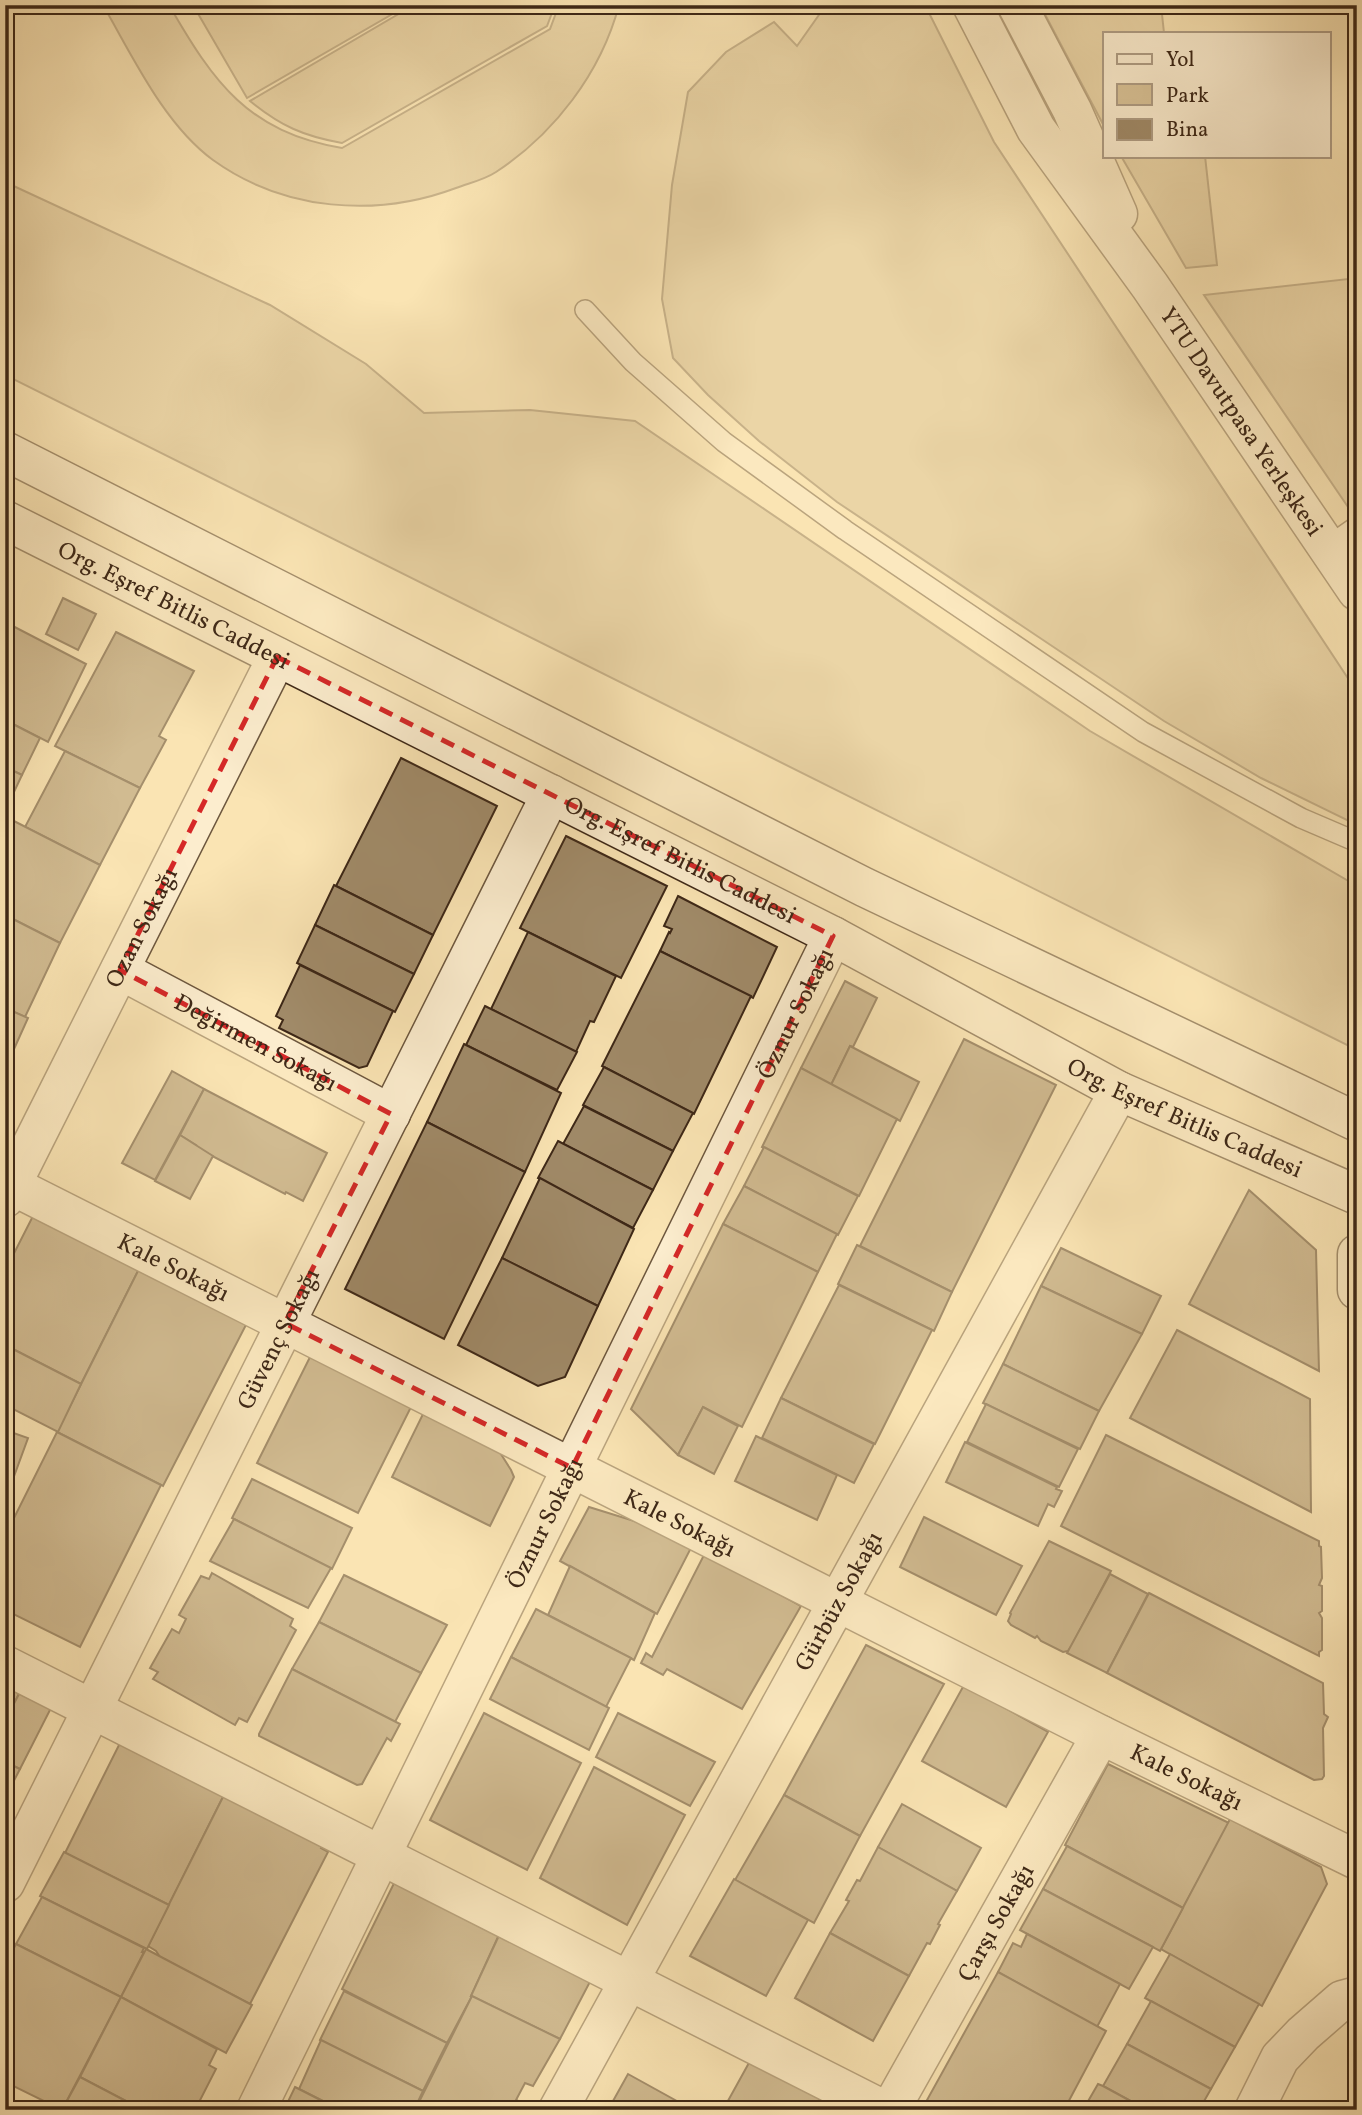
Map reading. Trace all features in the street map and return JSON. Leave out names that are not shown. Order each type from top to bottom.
[{"type":"street","name":"YTU Davutpasa Yerleşkesi","points":[[972,5],[1036,129],[1150,286],[1342,536],[1357,591]]},
{"type":"street","name":"YTU Davutpasa Yerleşkesi","points":[[1017,5],[1072,110],[1150,286]]},
{"type":"street","points":[[5,451],[864,887],[1357,1122]]},
{"type":"street","name":"Org. Eşref Bitlis Caddesi","points":[[8,527],[277,657],[832,936],[1119,1091],[1357,1195]]},
{"type":"street","name":"Ozan Sokağı","points":[[7,1188],[277,657]]},
{"type":"street","name":"Güvenç Sokağı","points":[[5,1883],[551,794]]},
{"type":"street","name":"Öznur Sokağı","points":[[256,2110],[832,936]]},
{"type":"street","name":"Değirmen Sokağı","points":[[120,970],[391,1114]]},
{"type":"street","name":"Gürbüz Sokağı","points":[[558,2110],[1119,1091]]},
{"type":"street","name":"Kale Sokağı","points":[[7,1188],[285,1323],[1101,1735],[1357,1860]]},
{"type":"street","points":[[1357,1254],[1357,1290]]},
{"type":"street","points":[[5,1665],[884,2110]]},
{"type":"street","name":"Çarşı Sokağı","points":[[890,2110],[1101,1735]]},
{"type":"street","points":[[1254,2110],[1280,2058],[1342,2000],[1357,1996]]},
{"type":"lane","points":[[585,310],[632,362],[724,442],[845,530],[1143,732],[1301,818],[1357,842]]},
{"type":"highlighted area","points":[[277,657],[833,936],[572,1468],[285,1323],[391,1114],[120,970]]},
{"type":"green space","points":[[103,5],[169,5],[202,58],[237,100],[282,130],[342,148],[550,29],[559,5],[619,5],[611,30],[587,78],[556,120],[517,157],[491,175],[426,198],[363,206],[300,199],[270,190],[213,160],[179,128],[165,109]]},
{"type":"green space","points":[[193,5],[408,5],[247,98]]},
{"type":"green space","points":[[414,5],[555,5],[547,26],[342,143],[293,129],[250,101]]},
{"type":"green space","points":[[826,5],[925,5],[994,142],[1357,692],[1357,825],[1261,778],[1164,721],[837,502],[759,441],[708,395],[673,358],[662,299],[672,185],[688,92],[726,52],[774,22],[797,46]]},
{"type":"green space","points":[[1040,5],[1161,5],[1164,32],[1103,32],[1103,124]]},
{"type":"green space","points":[[1122,158],[1205,158],[1217,265],[1186,268]]},
{"type":"green space","points":[[5,182],[270,305],[366,364],[424,413],[530,410],[635,421],[1090,731],[1357,886],[1357,1050],[5,375]]},
{"type":"green space","points":[[1357,278],[1357,506],[1348,507],[1204,295]]},
{"type":"building","points":[[63,598],[96,614],[78,650],[46,634]]},
{"type":"building","points":[[5,622],[86,664],[48,742],[5,720]]},
{"type":"building","points":[[116,632],[194,671],[159,736],[166,740],[140,788],[55,746]]},
{"type":"building","points":[[5,720],[40,738],[22,775],[5,767]]},
{"type":"building","points":[[65,751],[140,788],[100,865],[25,827]]},
{"type":"building","points":[[401,758],[497,806],[433,935],[336,886]]},
{"type":"building","points":[[5,767],[22,775],[5,811]]},
{"type":"building","points":[[10,819],[100,865],[60,943],[5,915],[5,829]]},
{"type":"building","points":[[566,836],[667,886],[621,978],[520,928]]},
{"type":"building","points":[[334,885],[433,935],[414,974],[315,925]]},
{"type":"building","points":[[678,896],[777,947],[753,998],[660,951],[672,929],[664,926]]},
{"type":"building","points":[[5,915],[60,943],[25,1017],[5,1008]]},
{"type":"building","points":[[315,925],[414,974],[395,1012],[297,963]]},
{"type":"building","points":[[528,932],[616,976],[576,1052],[491,1009]]},
{"type":"building","points":[[660,951],[751,996],[694,1114],[602,1066]]},
{"type":"building","points":[[300,965],[393,1011],[367,1066],[359,1068],[279,1028],[283,1020],[276,1016]]},
{"type":"building","points":[[845,981],[877,998],[831,1085],[801,1068]]},
{"type":"building","points":[[485,1006],[577,1052],[557,1090],[466,1045]]},
{"type":"building","points":[[5,1008],[28,1018],[5,1069]]},
{"type":"building","points":[[964,1039],[1056,1085],[952,1292],[860,1246]]},
{"type":"building","points":[[464,1044],[561,1093],[525,1172],[427,1122]]},
{"type":"building","points":[[850,1046],[919,1082],[900,1121],[831,1085]]},
{"type":"building","points":[[604,1067],[693,1113],[673,1151],[583,1105]]},
{"type":"building","points":[[801,1068],[897,1119],[859,1196],[762,1147]]},
{"type":"building","points":[[172,1071],[204,1089],[155,1180],[122,1163]]},
{"type":"building","points":[[204,1089],[327,1153],[303,1201],[195,1147],[196,1145],[180,1135]]},
{"type":"building","points":[[584,1106],[673,1151],[653,1190],[563,1144]]},
{"type":"building","points":[[427,1122],[525,1172],[444,1339],[345,1289]]},
{"type":"building","points":[[180,1135],[213,1156],[190,1199],[155,1181]]},
{"type":"building","points":[[558,1141],[653,1190],[633,1228],[538,1178]]},
{"type":"building","points":[[764,1147],[858,1196],[838,1235],[744,1186]]},
{"type":"building","points":[[540,1178],[634,1229],[598,1306],[502,1258]]},
{"type":"building","points":[[744,1186],[837,1234],[818,1272],[723,1224]]},
{"type":"building","points":[[1249,1190],[1316,1250],[1319,1371],[1189,1304]]},
{"type":"building","points":[[34,1214],[139,1269],[81,1384],[5,1345],[5,1271]]},
{"type":"building","points":[[723,1224],[818,1272],[742,1427],[703,1407],[678,1455],[631,1409]]},
{"type":"building","points":[[857,1245],[952,1292],[934,1331],[838,1284]]},
{"type":"building","points":[[1061,1248],[1161,1296],[1142,1334],[1041,1286]]},
{"type":"building","points":[[502,1258],[598,1306],[565,1377],[538,1386],[458,1345]]},
{"type":"building","points":[[139,1269],[248,1321],[163,1486],[57,1432]]},
{"type":"building","points":[[839,1285],[932,1330],[875,1444],[781,1398]]},
{"type":"building","points":[[1041,1286],[1142,1334],[1099,1411],[1003,1364]]},
{"type":"building","points":[[1177,1330],[1310,1399],[1311,1512],[1130,1418]]},
{"type":"building","points":[[5,1345],[81,1384],[58,1432],[5,1405]]},
{"type":"building","points":[[311,1355],[412,1405],[358,1513],[257,1463]]},
{"type":"building","points":[[1003,1364],[1099,1411],[1080,1449],[983,1403]]},
{"type":"building","points":[[781,1398],[874,1444],[854,1483],[762,1438]]},
{"type":"building","points":[[986,1404],[1078,1449],[1059,1487],[967,1442]]},
{"type":"building","points":[[703,1407],[738,1426],[714,1474],[678,1455]]},
{"type":"building","points":[[424,1412],[499,1451],[511,1470],[514,1477],[490,1526],[392,1477]]},
{"type":"building","points":[[5,1430],[28,1438],[5,1501]]},
{"type":"building","points":[[57,1432],[161,1485],[80,1647],[5,1610],[5,1536]]},
{"type":"building","points":[[1106,1435],[1319,1541],[1322,1650],[1319,1656],[1061,1526]]},
{"type":"building","points":[[756,1436],[837,1475],[817,1520],[735,1481]]},
{"type":"building","points":[[965,1442],[1062,1491],[1054,1507],[1048,1504],[1038,1526],[946,1482]]},
{"type":"building","points":[[252,1479],[352,1528],[332,1569],[232,1518]]},
{"type":"building","points":[[589,1507],[660,1529],[692,1546],[657,1614],[560,1561]]},
{"type":"building","points":[[924,1517],[1022,1566],[996,1615],[900,1567]]},
{"type":"building","points":[[234,1519],[331,1568],[308,1608],[210,1561]]},
{"type":"building","points":[[1049,1541],[1111,1571],[1072,1645],[1068,1651],[1063,1652],[1008,1621]]},
{"type":"building","points":[[705,1553],[801,1606],[742,1709],[667,1669],[663,1675],[641,1663],[646,1653],[652,1657]]},
{"type":"building","points":[[570,1566],[655,1613],[634,1660],[548,1615]]},
{"type":"building","points":[[212,1573],[293,1619],[290,1626],[296,1630],[247,1722],[239,1718],[235,1725],[153,1679],[158,1672],[150,1668],[172,1629],[179,1633],[186,1619],[179,1615],[201,1576],[209,1579]]},
{"type":"building","points":[[1110,1574],[1148,1594],[1107,1673],[1067,1653]]},
{"type":"building","points":[[344,1575],[447,1625],[421,1673],[319,1622]]},
{"type":"building","points":[[1149,1593],[1323,1683],[1324,1714],[1328,1717],[1323,1728],[1322,1779],[1314,1780],[1107,1673]]},
{"type":"building","points":[[536,1609],[631,1658],[606,1707],[511,1657]]},
{"type":"building","points":[[319,1622],[421,1673],[395,1722],[292,1669]]},
{"type":"building","points":[[866,1645],[944,1684],[860,1836],[784,1795]]},
{"type":"building","points":[[511,1657],[609,1708],[589,1750],[490,1699]]},
{"type":"building","points":[[292,1669],[400,1724],[391,1741],[387,1738],[362,1784],[357,1785],[259,1736]]},
{"type":"building","points":[[5,1677],[23,1686],[5,1721]]},
{"type":"building","points":[[964,1685],[1048,1732],[1006,1807],[922,1761]]},
{"type":"building","points":[[20,1692],[51,1708],[20,1769],[5,1762],[5,1721]]},
{"type":"building","points":[[484,1713],[581,1763],[527,1870],[430,1820]]},
{"type":"building","points":[[618,1713],[715,1762],[690,1806],[596,1757]]},
{"type":"building","points":[[122,1739],[226,1791],[169,1905],[65,1853]]},
{"type":"building","points":[[5,1762],[20,1769],[5,1798]]},
{"type":"building","points":[[1108,1764],[1229,1823],[1183,1908],[1065,1845]]},
{"type":"building","points":[[594,1767],[685,1815],[627,1925],[540,1878]]},
{"type":"building","points":[[226,1791],[328,1852],[250,2004],[160,1957],[148,1946]]},
{"type":"building","points":[[784,1795],[860,1836],[814,1923],[735,1880]]},
{"type":"building","points":[[902,1804],[981,1848],[957,1891],[878,1847]]},
{"type":"building","points":[[1230,1819],[1321,1867],[1327,1884],[1262,2006],[1161,1949]]},
{"type":"building","points":[[1067,1846],[1183,1908],[1160,1951],[1043,1889]]},
{"type":"building","points":[[878,1847],[957,1891],[930,1944],[927,1943],[909,1976],[830,1933],[849,1901],[846,1900],[857,1880],[860,1881]]},
{"type":"building","points":[[64,1852],[169,1905],[147,1949],[40,1896]]},
{"type":"building","points":[[399,1873],[503,1926],[472,1996],[447,2043],[342,1989]]},
{"type":"building","points":[[734,1879],[808,1920],[766,1996],[690,1956]]},
{"type":"building","points":[[1043,1889],[1153,1947],[1129,1989],[1020,1930]]},
{"type":"building","points":[[42,1897],[144,1948],[121,1997],[16,1944]]},
{"type":"building","points":[[501,1931],[593,1976],[560,2039],[471,1996]]},
{"type":"building","points":[[830,1933],[909,1976],[873,2041],[795,1998]]},
{"type":"building","points":[[1027,1934],[1120,1984],[1097,2027],[998,1972],[1013,1943],[1021,1947]]},
{"type":"building","points":[[16,1944],[121,1997],[62,2110],[5,2082],[5,1965]]},
{"type":"building","points":[[146,1949],[252,2005],[226,2053],[121,1997]]},
{"type":"building","points":[[1170,1954],[1259,2004],[1235,2047],[1145,1998]]},
{"type":"building","points":[[998,1972],[1106,2031],[1064,2110],[945,2110],[927,2100]]},
{"type":"building","points":[[344,1991],[447,2043],[423,2091],[320,2040]]},
{"type":"building","points":[[472,1996],[560,2039],[533,2086],[525,2083],[516,2100],[523,2103],[520,2110],[415,2110]]},
{"type":"building","points":[[121,1997],[217,2049],[209,2065],[216,2069],[195,2110],[143,2110],[80,2077]]},
{"type":"building","points":[[1151,2001],[1235,2047],[1211,2089],[1127,2044]]},
{"type":"building","points":[[321,2040],[423,2091],[414,2110],[341,2110],[299,2089]]},
{"type":"building","points":[[1127,2044],[1211,2089],[1199,2110],[1147,2110],[1103,2086]]},
{"type":"building","points":[[755,2052],[821,2096],[814,2110],[724,2108]]},
{"type":"building","points":[[628,2074],[693,2110],[608,2110]]},
{"type":"building","points":[[80,2077],[143,2110],[62,2110]]},
{"type":"building","points":[[1098,2084],[1103,2086],[1147,2110],[1083,2110]]},
{"type":"building","points":[[295,2087],[340,2110],[284,2110]]}]
